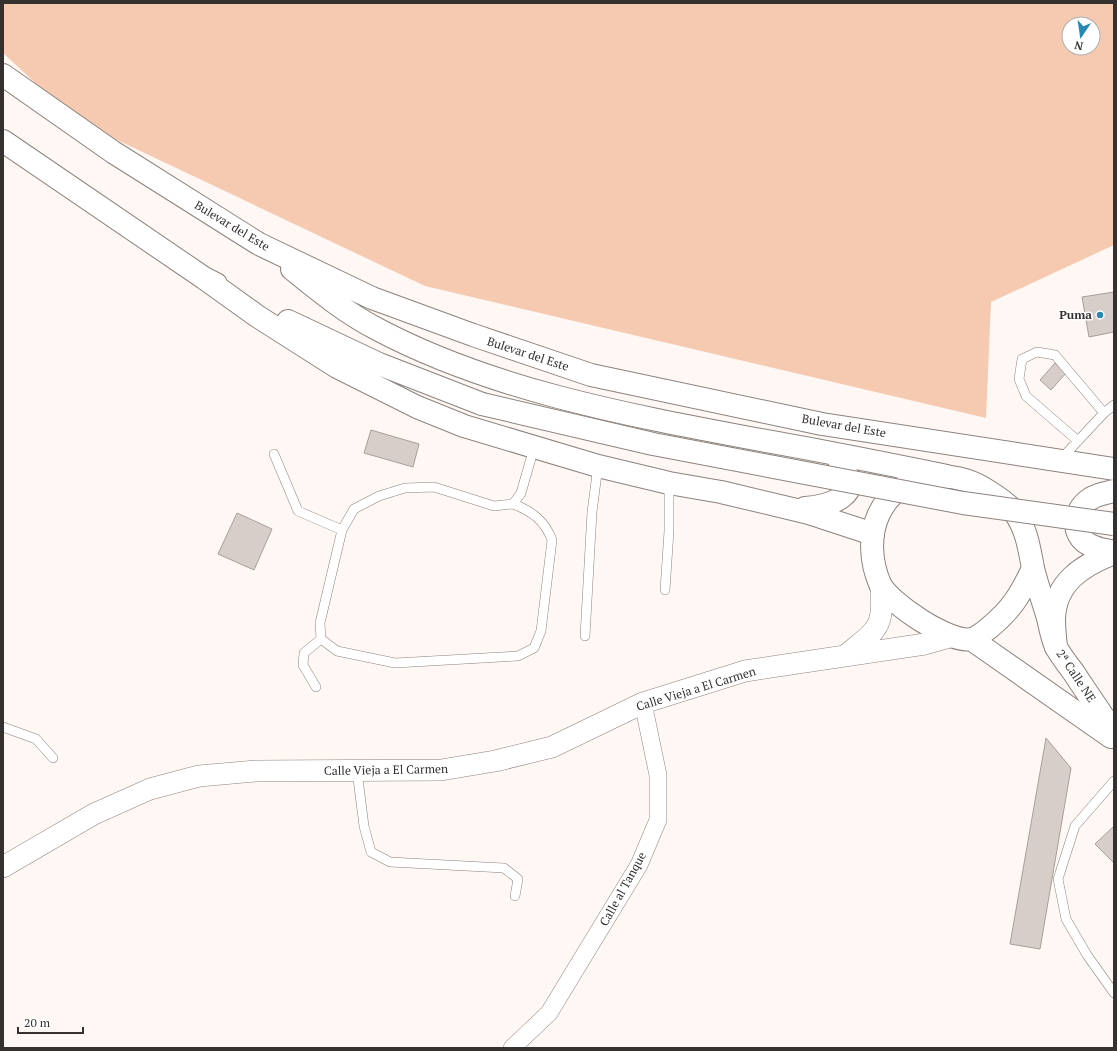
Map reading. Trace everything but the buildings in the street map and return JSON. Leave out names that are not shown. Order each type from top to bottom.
[{"type":"main road","name":"Bulevar del Este","points":[[3,75],[113,152],[259,244],[372,298],[473,335],[591,375],[822,424],[1114,469]]},
{"type":"main road","points":[[3,141],[204,278],[256,316],[337,367],[371,386],[464,426],[534,448],[598,466],[669,483],[721,492],[774,504],[835,520],[873,534]]},
{"type":"main road","points":[[259,244],[346,311],[411,346],[509,382],[614,411],[805,448],[824,456],[840,466],[848,476],[848,490],[839,500],[826,506],[803,508],[774,504]]},
{"type":"main road","points":[[204,278],[305,330],[379,364],[482,404],[653,444],[948,500],[1114,524]]},
{"type":"main road","name":"2ª Calle NE","points":[[805,448],[962,478],[976,484],[1006,504],[1015,512],[1028,538],[1033,568],[1056,647],[1114,733]]},
{"type":"main road","points":[[881,585],[873,559],[873,534],[880,510],[888,498],[901,488],[931,477],[946,476]]},
{"type":"main road","points":[[1114,491],[1091,498],[1082,505],[1076,520],[1076,528],[1083,540],[1090,545],[1114,552]]},
{"type":"main road","points":[[1056,647],[1054,619],[1057,598],[1061,588],[1074,573],[1114,552]]},
{"type":"main road","points":[[960,638],[981,634],[1010,609],[1022,592],[1033,568]]},
{"type":"main road","name":"2ª Calle NE","points":[[881,585],[914,616],[960,638],[1114,739]]},
{"type":"street","points":[[845,656],[874,632],[879,624],[882,612],[881,585]]},
{"type":"street","name":"Calle Vieja a El Carmen","points":[[3,867],[94,814],[150,789],[199,776],[256,771],[441,770],[495,762],[552,747],[643,702],[745,671],[960,638]]},
{"type":"street","name":"Calle al Tanque","points":[[512,1048],[549,1013],[639,865],[658,820],[658,775],[643,702]]},
{"type":"lane","points":[[1078,441],[1026,396],[1019,379],[1022,360],[1037,352],[1055,355],[1104,413]]},
{"type":"lane","points":[[1060,460],[1104,413],[1114,405]]},
{"type":"lane","points":[[513,504],[521,493],[534,448]]},
{"type":"lane","points":[[274,454],[298,511],[342,530]]},
{"type":"lane","points":[[585,636],[592,512],[598,466]]},
{"type":"lane","points":[[665,590],[669,531],[669,483]]},
{"type":"lane","points":[[434,487],[494,506],[513,504],[530,510],[547,527],[552,540],[541,631],[534,648],[518,656],[395,663],[336,651],[321,639],[320,623],[342,530],[354,509],[379,496],[405,488],[434,487]]},
{"type":"lane","points":[[316,687],[303,666],[304,653],[321,639]]},
{"type":"lane","points":[[3,727],[36,739],[53,758]]},
{"type":"lane","points":[[357,771],[364,826],[371,852],[390,862],[504,868],[518,879],[516,896]]},
{"type":"lane","points":[[1114,781],[1075,826],[1058,879],[1066,919],[1087,955],[1114,993]]},
{"type":"shaded area","points":[[3,3],[1114,3],[1114,245],[991,302],[986,418],[425,286],[75,120],[3,53]]},
{"type":"place","name":"Puma","points":[[1100,315]]}]
